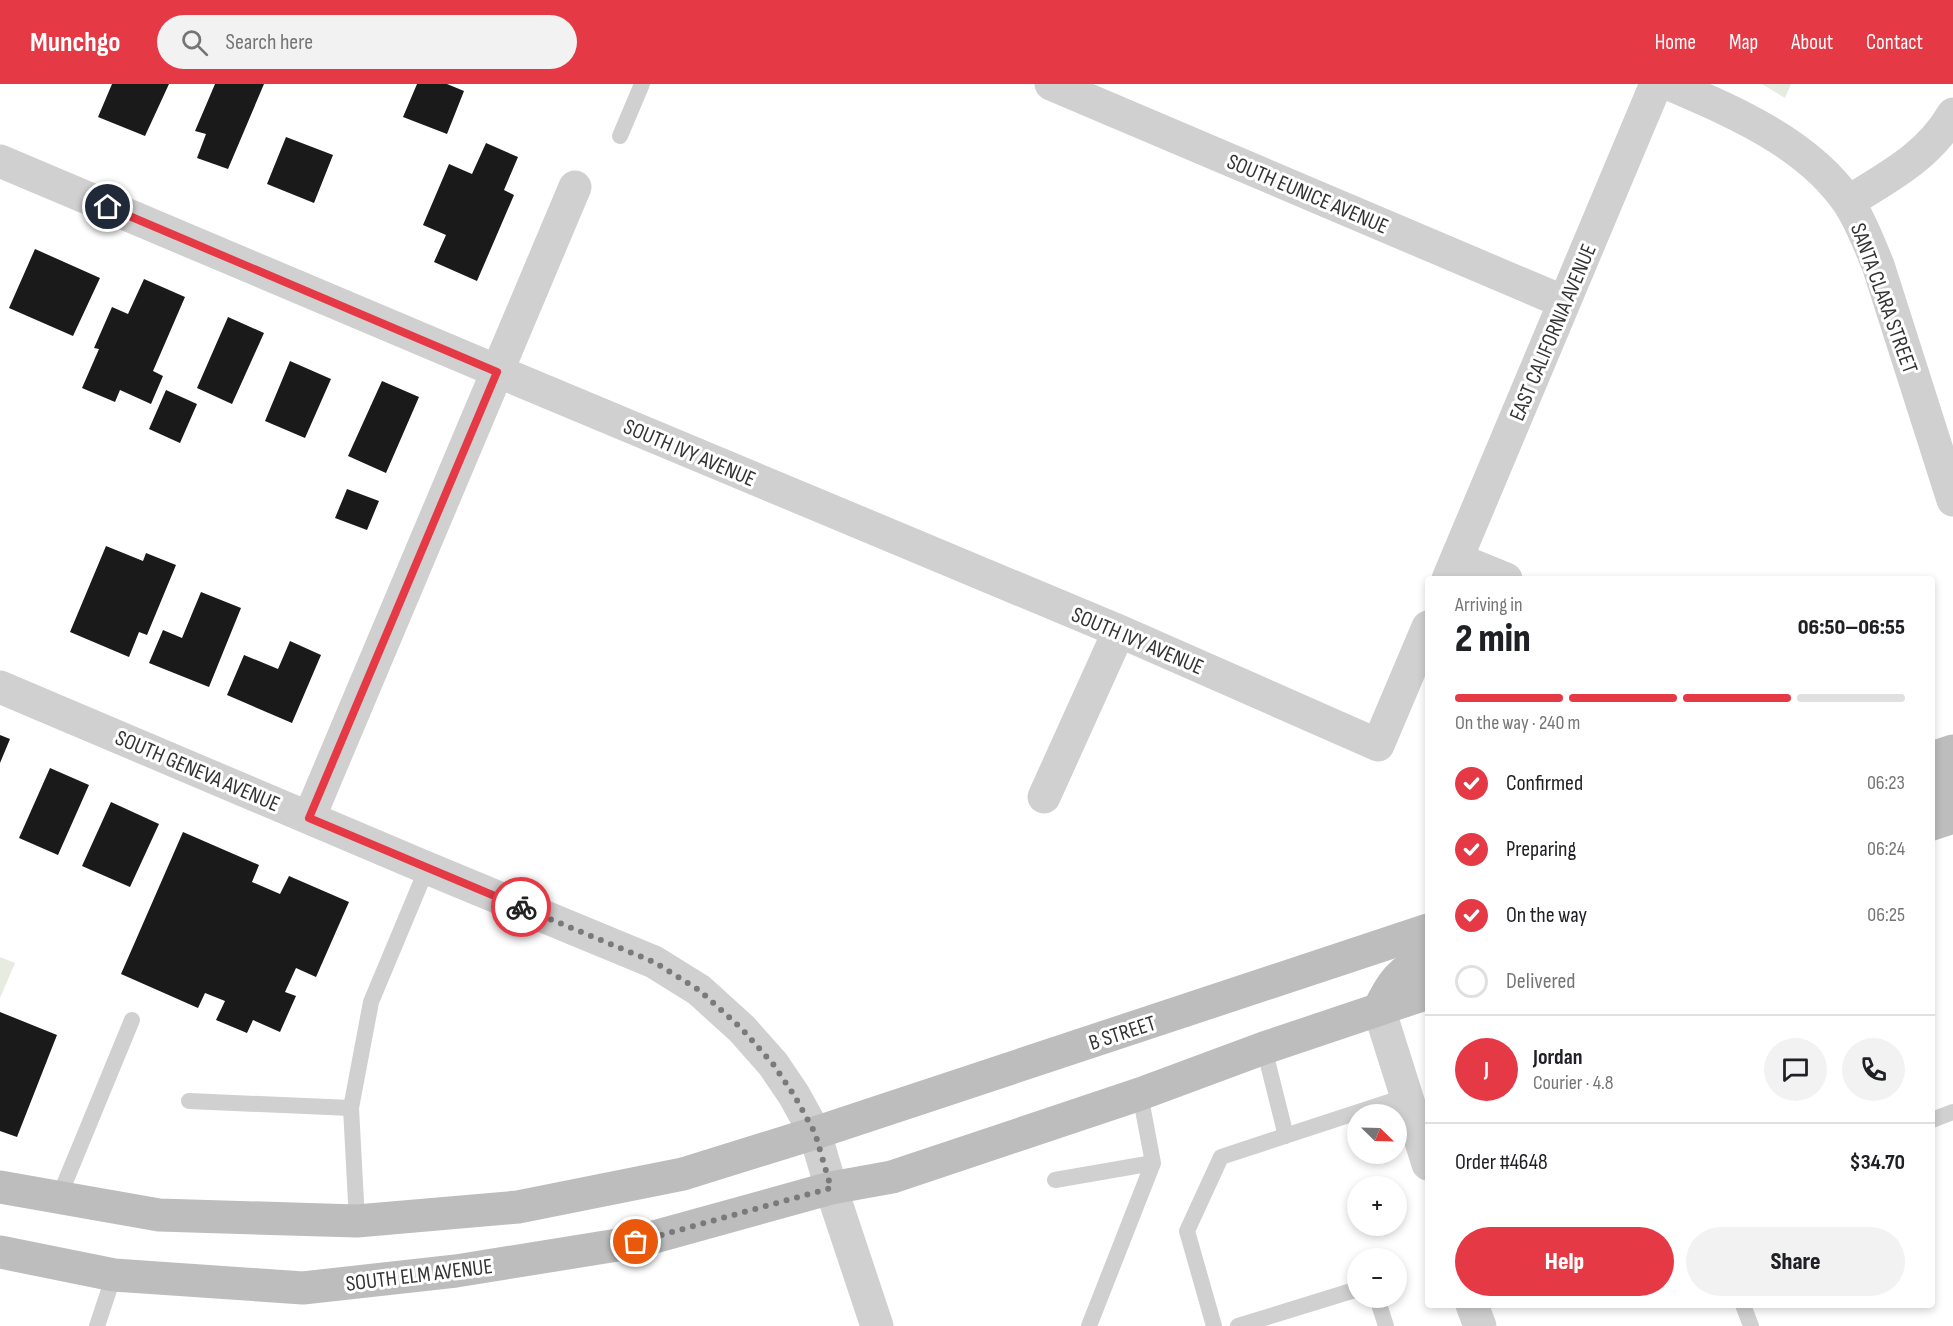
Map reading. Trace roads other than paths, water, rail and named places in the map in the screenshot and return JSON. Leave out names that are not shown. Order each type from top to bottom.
[{"type":"main road","points":[[1935,757],[1953,751]]},
{"type":"main road","points":[[1935,791],[1953,785]]},
{"type":"main road","points":[[1935,823],[1953,817]]},
{"type":"main road","name":"B STREET","points":[[815,1133],[1425,931]]},
{"type":"main road","points":[[1379,1010],[1388,991],[1402,972],[1425,961]]},
{"type":"main road","points":[[831,1188],[892,1177],[1140,1094],[1264,1048],[1425,994]]},
{"type":"main road","points":[[0,1186],[159,1215],[357,1221],[518,1207],[683,1174],[815,1133]]},
{"type":"main road","name":"SOUTH ELM AVENUE","points":[[0,1252],[114,1275],[303,1288],[456,1271],[636,1242],[831,1188]]},
{"type":"street","name":"SOUTH EUNICE AVENUE","points":[[1051,84],[1564,302]]},
{"type":"street","name":"EAST CALIFORNIA AVENUE","points":[[1452,569],[1656,84]]},
{"type":"street","name":"SANTA CLARA STREET","points":[[1669,84],[1712,102],[1765,129],[1793,148],[1821,172],[1848,202],[1878,265],[1953,500]]},
{"type":"street","points":[[1848,202],[1907,166],[1932,144],[1953,114]]},
{"type":"street","name":"SOUTH IVY AVENUE","points":[[0,161],[497,372],[1119,631],[1378,745],[1425,634]]},
{"type":"street","points":[[309,818],[575,188]]},
{"type":"street","points":[[1452,569],[1490,576]]},
{"type":"street","points":[[1044,797],[1119,631]]},
{"type":"street","name":"SOUTH GENEVA AVENUE","points":[[0,687],[654,962],[699,990],[742,1029],[773,1064],[794,1095],[815,1133],[831,1188]]},
{"type":"street","points":[[1379,1010],[1425,1154]]},
{"type":"street","points":[[831,1188],[877,1326]]},
{"type":"street","points":[[1473,1308],[1480,1326]]},
{"type":"lane","points":[[620,136],[642,84]]},
{"type":"lane","points":[[357,1221],[351,1108],[371,1002],[427,868]]},
{"type":"lane","points":[[58,1197],[132,1020]]},
{"type":"lane","points":[[1264,1048],[1286,1136]]},
{"type":"lane","points":[[1089,1326],[1153,1163],[1140,1094]]},
{"type":"lane","points":[[1214,1326],[1187,1231],[1221,1157],[1407,1096]]},
{"type":"lane","points":[[189,1101],[351,1108]]},
{"type":"lane","points":[[1935,1119],[1953,1112]]},
{"type":"lane","points":[[1055,1180],[1153,1163]]},
{"type":"lane","points":[[97,1326],[114,1275]]},
{"type":"lane","points":[[1238,1326],[1347,1292]]},
{"type":"lane","points":[[1380,1308],[1386,1326]]},
{"type":"lane","points":[[1744,1308],[1751,1326]]}]
